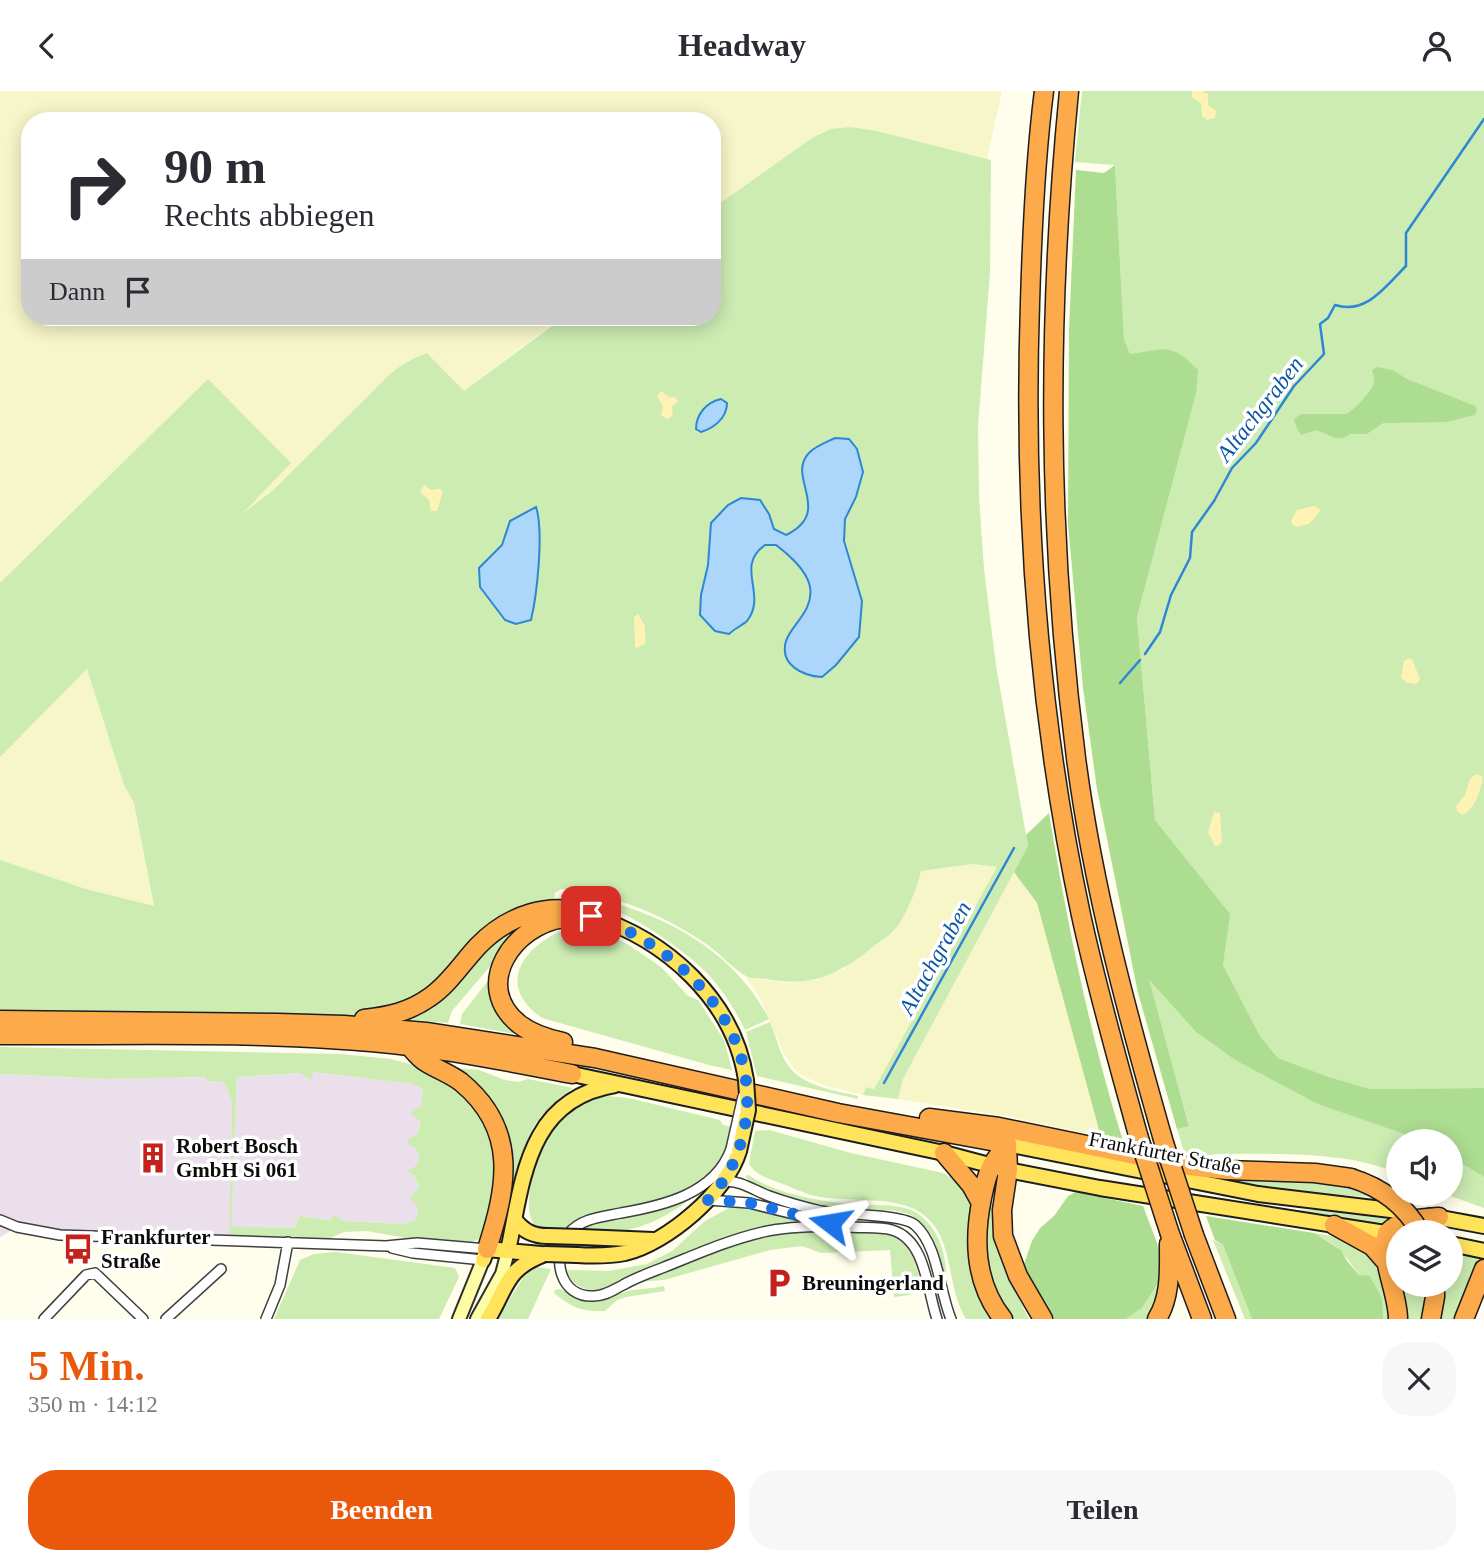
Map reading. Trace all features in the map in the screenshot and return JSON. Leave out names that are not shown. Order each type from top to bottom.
[{"type":"highway","points":[[1044,91],[1031,255],[1028,370],[1029,508],[1045,693],[1081,914],[1108,1027],[1138,1135],[1170,1234],[1202,1319]]},
{"type":"highway","points":[[1069,91],[1054,291],[1053,484],[1065,655],[1077,760],[1101,896],[1125,1005],[1164,1143],[1194,1235],[1226,1319]]},
{"type":"highway","points":[[344,1025],[362,1019],[391,1016],[412,1008],[440,989],[488,937],[512,920],[538,911],[563,909],[577,910],[591,916]]},
{"type":"highway","points":[[591,916],[561,918],[534,927],[521,937],[503,958],[499,984],[501,997],[517,1022],[540,1036],[573,1045],[596,1058]]},
{"type":"highway","points":[[0,1020],[344,1025],[463,1037],[596,1058]]},
{"type":"highway","points":[[0,1035],[278,1038],[408,1046],[572,1074]]},
{"type":"highway","points":[[408,1046],[424,1061],[448,1073],[471,1092],[495,1129],[501,1146],[504,1182],[499,1211],[485,1255]]},
{"type":"highway","name":"Frankfurter Straße","points":[[596,1058],[838,1113],[1007,1144]]},
{"type":"highway","points":[[760,1094],[785,1089],[912,1116],[999,1127],[1188,1166],[1239,1171],[1315,1173],[1351,1178],[1369,1184],[1390,1198],[1412,1220]]},
{"type":"highway","points":[[1003,1319],[989,1297],[978,1263],[976,1233],[981,1203],[1000,1167],[1007,1144]]},
{"type":"highway","points":[[944,1153],[971,1185],[981,1203]]},
{"type":"highway","points":[[1000,1167],[1003,1236],[1018,1276],[1043,1319]]},
{"type":"highway","points":[[1408,1220],[1438,1217]]},
{"type":"highway","points":[[1334,1225],[1372,1246],[1386,1264]]},
{"type":"highway","points":[[1157,1319],[1162,1311],[1168,1287],[1170,1234]]},
{"type":"highway","points":[[1464,1319],[1484,1269]]},
{"type":"highway","points":[[1396,1297],[1398,1319]]},
{"type":"highway","points":[[1431,1319],[1435,1297]]},
{"type":"main road","points":[[458,1319],[485,1255],[508,1251],[607,1256],[628,1252],[677,1226],[731,1182],[735,1155],[748,1110],[746,1080],[738,1048],[722,1013],[679,965],[639,938],[591,916]]},
{"type":"main road","name":"Frankfurter Straße","points":[[572,1074],[1100,1188],[1386,1233]]},
{"type":"main road","points":[[477,1319],[502,1274],[533,1146],[546,1124],[560,1109],[577,1097],[622,1084]]},
{"type":"main road","name":"Frankfurter Straße","points":[[1007,1144],[1258,1194],[1361,1205],[1484,1226]]},
{"type":"main road","points":[[515,1220],[531,1234],[654,1240]]},
{"type":"main road","points":[[1463,1247],[1484,1251]]},
{"type":"main road","points":[[488,1319],[516,1269],[530,1259],[545,1254]]},
{"type":"street","points":[[735,1155],[701,1185],[677,1199],[577,1225],[566,1237],[559,1259],[564,1282],[569,1289],[580,1295],[602,1295],[685,1259],[764,1232],[806,1226],[891,1230],[909,1239],[920,1258],[937,1319]]},
{"type":"street","points":[[731,1182],[780,1200],[822,1211],[910,1221],[924,1235],[933,1251],[943,1297],[951,1319]]},
{"type":"street","points":[[708,1200],[750,1203],[848,1227]]},
{"type":"street","points":[[0,1220],[18,1227],[60,1235],[386,1247],[417,1243],[485,1255]]},
{"type":"street","points":[[266,1319],[280,1285],[288,1242]]},
{"type":"street","points":[[166,1319],[221,1269]]},
{"type":"street","points":[[44,1319],[86,1275],[94,1273],[143,1319]]},
{"type":"shaded area","points":[[312,1072],[415,1084],[423,1091],[418,1133],[413,1138],[414,1147],[420,1157],[414,1175],[419,1186],[414,1194],[418,1211],[416,1219],[406,1224],[343,1221],[333,1215],[332,1220],[300,1216],[294,1228],[229,1241],[173,1240],[18,1227],[0,1237],[0,1074],[105,1079],[206,1077],[207,1081],[221,1081],[232,1101],[230,1227],[237,1077],[300,1073],[311,1081]]},
{"type":"green space","points":[[0,91],[1002,91],[987,159],[851,127],[812,138],[721,203],[721,112],[21,112],[21,326],[550,326],[464,391],[427,353],[407,361],[374,389],[271,492],[238,517],[124,785],[134,803],[154,907],[86,889],[0,860]]},
{"type":"green space","points":[[1082,91],[1484,91],[1484,1088],[1370,1089],[1278,1058],[1260,1036],[1223,965],[1229,914],[1155,820],[1137,617],[1196,394],[1130,354],[1124,339],[1115,165],[1075,162]]},
{"type":"green space","points":[[851,127],[877,131],[991,160],[990,272],[978,426],[979,497],[984,569],[996,666],[1028,846],[903,1079],[898,1099],[863,1095],[866,1087],[874,1089],[997,867],[973,864],[921,871],[907,909],[892,931],[849,964],[812,980],[798,982],[748,977],[709,946],[657,916],[620,901],[561,889],[555,893],[554,905],[512,920],[432,996],[362,1019],[0,1020],[0,860],[86,889],[154,906],[134,803],[124,785],[87,669],[0,757],[0,583],[208,379],[291,463],[243,513],[271,492],[389,375],[407,362],[427,353],[464,391],[552,326],[721,326],[721,203],[812,138],[831,129]]},
{"type":"green space","points":[[1115,165],[1124,339],[1130,354],[1173,351],[1198,370],[1196,394],[1137,617],[1155,820],[1230,914],[1223,965],[1260,1036],[1278,1058],[1370,1089],[1484,1088],[1484,1177],[1463,1164],[1463,1129],[1390,1129],[1318,1104],[1235,1060],[1196,1032],[1149,980],[1189,1126],[1177,1129],[1138,993],[1097,789],[1083,688],[1068,524],[1069,330],[1076,170],[1104,173]]},
{"type":"green space","points":[[1378,367],[1394,371],[1407,379],[1475,406],[1475,415],[1446,422],[1383,423],[1367,434],[1350,434],[1342,438],[1316,430],[1301,435],[1294,419],[1301,414],[1346,414],[1373,386],[1372,370]]},
{"type":"green space","points":[[1049,813],[1080,979],[1123,1141],[1101,1137],[1037,903],[1014,872],[1028,846],[1026,835]]},
{"type":"green space","points":[[973,864],[998,867],[874,1089],[866,1087],[863,1095],[827,1086],[796,1071],[784,1054],[760,998],[745,976],[787,983],[819,979],[843,969],[884,939],[899,923],[910,904],[921,871]]},
{"type":"green space","points":[[1014,872],[1037,903],[1101,1137],[1005,1116],[898,1099],[903,1079]]},
{"type":"green space","points":[[565,894],[629,908],[685,933],[733,970],[753,993],[769,1019],[745,1030],[717,985],[678,948],[619,912],[581,900],[565,901]]},
{"type":"green space","points":[[532,917],[452,1011],[448,1023],[398,1019],[478,952]]},
{"type":"green space","points":[[574,926],[600,931],[629,945],[661,967],[688,996],[698,1000],[724,1040],[732,1070],[542,1018],[527,1004],[519,990],[518,977],[522,964],[543,941]]},
{"type":"green space","points":[[494,973],[521,1035],[460,1024],[462,1014]]},
{"type":"green space","points":[[1148,979],[1196,1032],[1235,1060],[1397,1129],[1386,1129],[1386,1169],[1357,1161],[1312,1155],[1185,1155],[1177,1129],[1189,1125]]},
{"type":"green space","points":[[770,1022],[787,1064],[801,1078],[858,1096],[858,1099],[757,1076],[746,1032]]},
{"type":"green space","points":[[0,1047],[340,1054],[391,1059],[432,1070],[464,1093],[485,1120],[494,1149],[496,1194],[482,1238],[469,1243],[417,1240],[367,1231],[344,1232],[319,1243],[229,1241],[232,1102],[221,1081],[206,1081],[206,1077],[105,1079],[0,1074]],"holes":[[[313,1072],[414,1084],[423,1090],[421,1106],[410,1113],[420,1121],[418,1133],[408,1140],[408,1144],[414,1147],[420,1157],[416,1166],[407,1171],[414,1175],[419,1186],[409,1199],[415,1203],[418,1211],[416,1219],[405,1224],[343,1221],[333,1214],[331,1220],[300,1216],[294,1228],[231,1227],[237,1077],[300,1073],[311,1081]]]},
{"type":"green space","points":[[455,1068],[479,1070],[505,1080],[518,1082],[528,1079],[573,1088],[544,1112],[535,1124],[523,1150],[511,1201],[507,1200],[510,1167]]},
{"type":"green space","points":[[607,1096],[628,1098],[720,1120],[723,1125],[732,1127],[726,1150],[717,1166],[690,1189],[658,1201],[583,1216],[564,1228],[538,1228],[532,1220],[529,1208],[530,1193],[537,1162],[549,1135],[560,1120],[572,1111],[585,1103]]},
{"type":"green space","points":[[769,1130],[851,1153],[943,1173],[959,1182],[971,1202],[996,1319],[966,1319],[955,1293],[941,1238],[935,1226],[914,1209],[888,1202],[815,1196],[755,1171],[749,1164],[755,1131]]},
{"type":"green space","points":[[1463,1164],[1484,1177],[1484,1208],[1463,1200]]},
{"type":"green space","points":[[749,1175],[784,1192],[813,1199],[897,1206],[911,1210],[926,1221],[937,1236],[944,1254],[946,1273],[942,1273],[930,1233],[911,1215],[799,1199],[756,1185],[745,1176]]},
{"type":"green space","points":[[1230,1177],[1321,1180],[1356,1189],[1373,1197],[1267,1187],[1231,1181]]},
{"type":"green space","points":[[1076,1192],[1143,1206],[1157,1243],[1164,1274],[1142,1308],[1126,1319],[1052,1319],[1022,1270],[1032,1241],[1040,1228],[1054,1216],[1068,1196]]},
{"type":"green space","points":[[1198,1194],[1287,1210],[1340,1210],[1392,1215],[1383,1222],[1386,1224],[1383,1226],[1199,1197]]},
{"type":"green space","points":[[690,1198],[670,1213],[634,1229],[581,1229],[663,1208]]},
{"type":"green space","points":[[986,1204],[993,1205],[998,1251],[1029,1319],[1011,1319],[1003,1310],[986,1271]]},
{"type":"green space","points":[[729,1205],[808,1222],[734,1237],[598,1290],[578,1286],[569,1275],[567,1270],[609,1271],[647,1264],[672,1251],[705,1221],[727,1209]]},
{"type":"green space","points":[[1206,1216],[1314,1233],[1341,1250],[1359,1275],[1370,1276],[1382,1299],[1383,1319],[1252,1319],[1223,1245],[1215,1240]]},
{"type":"green space","points":[[792,1231],[879,1233],[900,1241],[908,1249],[919,1277],[915,1279],[910,1295],[894,1297],[890,1250],[821,1253],[802,1246],[770,1250],[664,1280],[638,1282],[752,1238]]},
{"type":"green space","points":[[1314,1233],[1353,1240],[1377,1258],[1393,1319],[1383,1319],[1372,1294],[1333,1244]]},
{"type":"green space","points":[[1213,1240],[1223,1245],[1252,1319],[1245,1319]]},
{"type":"green space","points":[[336,1252],[455,1268],[459,1277],[439,1319],[274,1319],[300,1260],[314,1254]]},
{"type":"green space","points":[[1463,1254],[1479,1258],[1482,1261],[1458,1319],[1440,1319],[1442,1297],[1463,1297]]},
{"type":"green space","points":[[537,1267],[551,1269],[528,1319],[497,1319],[526,1273]]},
{"type":"green space","points":[[1164,1274],[1152,1319],[1126,1319],[1142,1308]]},
{"type":"green space","points":[[664,1286],[665,1291],[617,1300],[605,1311],[577,1308],[554,1293],[555,1290],[561,1289],[580,1299],[593,1301],[630,1291]]},
{"type":"green space","points":[[1400,1297],[1427,1297],[1424,1319],[1403,1319]]},
{"type":"sand","points":[[1192,91],[1208,94],[1208,105],[1216,111],[1215,118],[1207,120],[1202,116],[1201,103],[1192,97]]},
{"type":"sand","points":[[661,391],[678,401],[672,407],[673,415],[668,419],[661,415],[663,406],[657,396]]},
{"type":"sand","points":[[424,485],[431,490],[443,491],[437,511],[431,511],[429,500],[420,492]]},
{"type":"sand","points":[[1314,506],[1321,510],[1309,524],[1296,527],[1293,525],[1291,521],[1297,510]]},
{"type":"sand","points":[[638,614],[645,626],[646,640],[645,644],[637,648],[634,617]]},
{"type":"sand","points":[[1412,659],[1420,679],[1417,684],[1408,683],[1401,678],[1404,661]]},
{"type":"sand","points":[[1476,774],[1483,777],[1479,794],[1470,809],[1462,815],[1456,806],[1465,795],[1470,779]]},
{"type":"sand","points":[[1214,812],[1220,813],[1222,842],[1218,846],[1215,846],[1208,832]]},
{"type":"water","points":[[721,399],[727,403],[722,418],[706,430],[701,432],[696,429],[703,409]]},
{"type":"water","points":[[835,438],[849,439],[857,449],[863,472],[856,497],[845,519],[844,541],[862,601],[859,637],[836,665],[822,677],[794,668],[786,657],[786,641],[809,603],[810,587],[801,569],[776,545],[765,545],[756,553],[751,572],[753,611],[747,621],[729,634],[715,631],[700,615],[701,595],[708,565],[711,523],[728,505],[741,498],[760,500],[774,529],[786,535],[800,526],[807,515],[808,505],[802,472],[804,461],[812,450]]},
{"type":"water","points":[[536,507],[540,547],[533,609],[531,620],[516,624],[505,620],[480,587],[479,568],[502,545],[510,521]]},
{"type":"waterway","name":"Altachgraben","points":[[1145,654],[1160,632],[1171,595],[1190,558],[1192,532],[1214,501],[1232,468],[1256,443],[1294,386],[1324,354],[1320,324],[1328,318],[1335,305],[1346,307],[1366,303],[1406,266],[1406,233],[1484,119]]},
{"type":"waterway","name":"Altachgraben","points":[[1120,683],[1140,660]]},
{"type":"waterway","name":"Altachgraben","points":[[884,1083],[1014,848]]},
{"type":"place","name":"Robert Bosch GmbH Si 061","points":[[153,1158]]},
{"type":"place","name":"Frankfurter Straße","points":[[78,1249]]},
{"type":"place","name":"Breuningerland","points":[[779,1283]]},
{"type":"route","points":[[591,916],[639,938],[679,965],[722,1013],[738,1048],[748,1100],[746,1121],[734,1164],[724,1182],[708,1200],[750,1203],[830,1223]]}]
